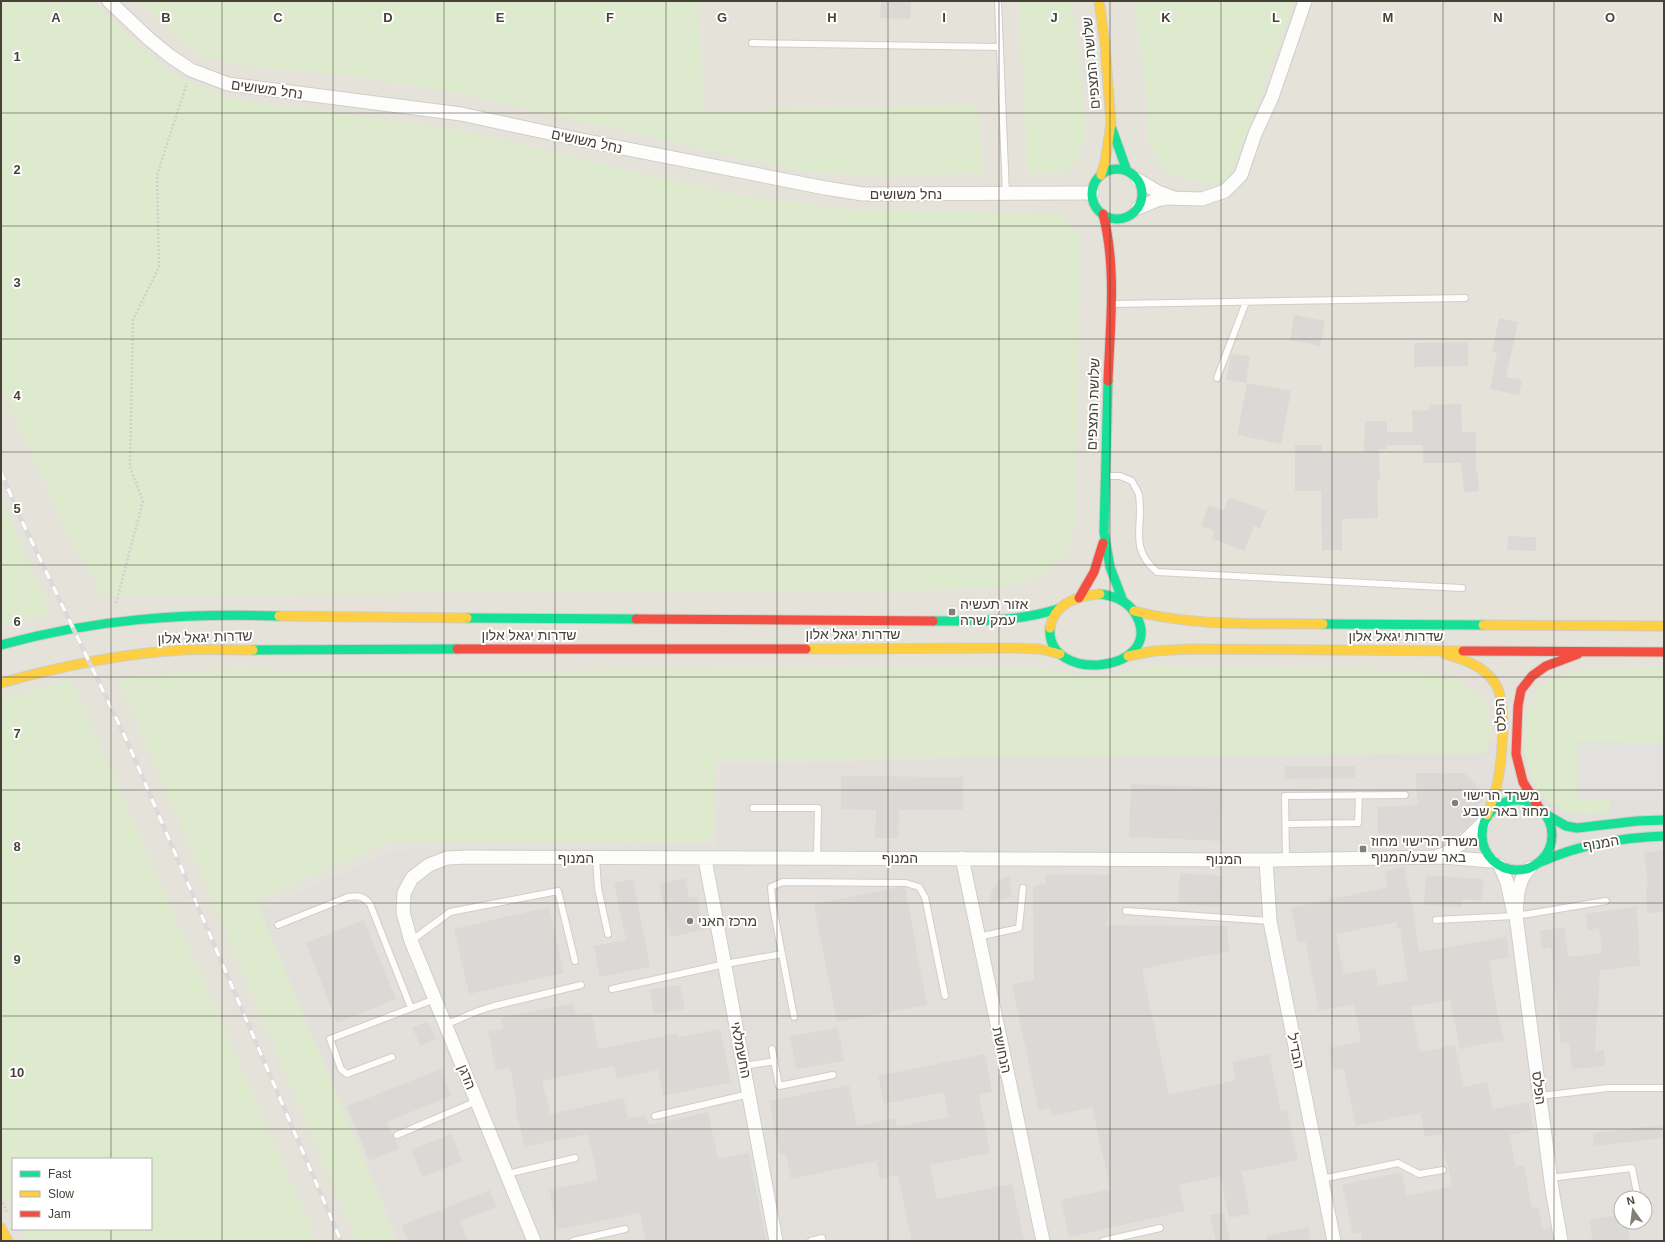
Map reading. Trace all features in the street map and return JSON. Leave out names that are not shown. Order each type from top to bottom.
[{"type":"main road","name":"שלושת המצפים","points":[[1099,1],[1110,123],[1107,149],[1101,175]]},
{"type":"main road","name":"שלושת המצפים","points":[[1110,123],[1127,171]]},
{"type":"main road","points":[[1114,169],[1127,171],[1138,180],[1142,194],[1138,208],[1126,217],[1118,219],[1110,218],[1097,208],[1092,194],[1094,186],[1101,175],[1114,169]]},
{"type":"main road","name":"שלושת המצפים","points":[[1079,598],[1097,568],[1104,532],[1111,276],[1108,237],[1103,214]]},
{"type":"main road","points":[[1120,229],[1126,217]]},
{"type":"main road","name":"שלושת המצפים","points":[[1111,276],[1117,243]]},
{"type":"main road","name":"שלושת המצפים","points":[[1104,532],[1112,572],[1117,589],[1123,601]]},
{"type":"main road","points":[[1100,594],[1114,596],[1123,601],[1134,611],[1141,623],[1141,638],[1137,648],[1128,656],[1113,663],[1093,666],[1079,664],[1060,654],[1052,645],[1050,632],[1052,619],[1058,609],[1072,600],[1087,595],[1100,594]]},
{"type":"main road","name":"שדרות יגאל אלון","points":[[1,645],[62,630],[111,621],[181,616],[260,615],[308,617],[980,621],[1012,620],[1036,616],[1058,609]]},
{"type":"main road","name":"שדרות יגאל אלון","points":[[1134,611],[1153,616],[1224,624],[1664,626]]},
{"type":"main road","name":"שדרות יגאל אלון","points":[[1,683],[48,670],[87,663],[183,650],[1015,648],[1040,649],[1060,654]]},
{"type":"main road","name":"שדרות יגאל אלון","points":[[1128,656],[1154,651],[1190,649],[1664,652]]},
{"type":"main road","name":"הפלס","points":[[1435,651],[1458,657],[1476,666],[1486,673],[1495,684],[1500,696],[1502,735],[1498,772],[1493,801],[1485,819]]},
{"type":"main road","name":"הפלס","points":[[1538,806],[1523,782],[1516,754],[1518,706],[1521,690],[1532,676],[1546,666],[1584,652]]},
{"type":"main road","points":[[1516,800],[1528,801],[1538,806],[1547,815],[1553,834],[1547,854],[1535,865],[1520,870],[1510,870],[1496,864],[1483,847],[1482,830],[1485,819],[1500,805],[1516,800]]},
{"type":"main road","name":"המנוף","points":[[1547,815],[1566,826],[1577,828],[1637,821],[1664,820]]},
{"type":"main road","name":"המנוף","points":[[1535,865],[1559,852],[1592,843],[1638,837],[1664,836]]},
{"type":"main road","points":[[1,1228],[8,1241]]},
{"type":"street","name":"נחל משושים","points":[[109,1],[149,39],[170,56],[191,70],[228,84],[461,114],[595,143],[863,194],[1092,194]]},
{"type":"street","points":[[1138,208],[1157,200],[1176,198],[1202,199],[1225,190],[1241,175],[1255,134],[1272,97],[1305,1]]},
{"type":"street","points":[[1138,180],[1158,192],[1176,198]]},
{"type":"street","name":"המנוף","points":[[1430,858],[1448,853],[1460,845],[1485,819]]},
{"type":"street","name":"המנוף","points":[[403,912],[404,893],[412,878],[428,865],[447,858],[962,858],[1266,860],[1464,858],[1496,864]]},
{"type":"street","name":"הנחושת","points":[[962,858],[1043,1241]]},
{"type":"street","name":"החשמלאי","points":[[705,859],[776,1241]]},
{"type":"street","name":"הבדיל","points":[[1266,860],[1270,922],[1334,1241]]},
{"type":"street","name":"הפלס","points":[[1496,864],[1507,882],[1519,935],[1550,1178],[1561,1241]]},
{"type":"street","name":"הפלס","points":[[1515,916],[1517,898],[1524,873],[1535,865]]},
{"type":"street","name":"הדגן","points":[[403,912],[411,941],[534,1241]]},
{"type":"lane","points":[[998,1],[1006,194]]},
{"type":"lane","points":[[752,43],[1000,47]]},
{"type":"lane","points":[[1110,304],[1465,298]]},
{"type":"lane","points":[[1217,378],[1246,302]]},
{"type":"lane","points":[[1105,476],[1120,476],[1132,481],[1139,495],[1140,546],[1146,562],[1157,572],[1462,588]]},
{"type":"lane","points":[[1286,824],[1358,823],[1359,795]]},
{"type":"lane","points":[[1286,859],[1285,796],[1405,795]]},
{"type":"lane","points":[[753,808],[818,808],[817,858]]},
{"type":"lane","points":[[596,858],[598,888],[608,934]]},
{"type":"lane","points":[[794,1017],[773,907],[771,887],[782,882],[906,883],[919,887],[925,897],[945,996]]},
{"type":"lane","points":[[978,937],[1019,928],[1023,888]]},
{"type":"lane","points":[[411,941],[450,912],[558,891],[575,961]]},
{"type":"lane","points":[[278,925],[348,897],[364,897],[370,904],[411,1008]]},
{"type":"lane","points":[[1436,920],[1515,916],[1606,901]]},
{"type":"lane","points":[[1126,911],[1270,922]]},
{"type":"lane","points":[[612,989],[725,964],[782,954]]},
{"type":"lane","points":[[446,1025],[478,1011],[494,1006],[581,985]]},
{"type":"lane","points":[[392,1057],[348,1074],[340,1069],[330,1039],[435,999]]},
{"type":"lane","points":[[772,1049],[779,1086],[833,1075]]},
{"type":"lane","points":[[744,1066],[775,1061]]},
{"type":"lane","points":[[1540,1096],[1608,1088],[1664,1088]]},
{"type":"lane","points":[[655,1116],[749,1094]]},
{"type":"lane","points":[[397,1135],[477,1101]]},
{"type":"lane","points":[[506,1174],[575,1158]]},
{"type":"lane","points":[[1322,1179],[1398,1163],[1419,1174],[1443,1170]]},
{"type":"lane","points":[[1550,1178],[1632,1168],[1636,1190]]},
{"type":"lane","points":[[1103,1241],[1160,1228]]},
{"type":"lane","points":[[573,1241],[625,1229]]},
{"type":"lane","points":[[811,1241],[822,1238],[822,1241]]},
{"type":"path","points":[[111,621],[143,501],[130,467],[133,320],[159,267],[157,175],[191,70]]},
{"type":"shaded area","points":[[1,1],[1664,1],[1664,1241],[1,1241]]},
{"type":"shaded area","points":[[1498,741],[1664,743],[1664,1241],[400,1241],[260,911],[393,850],[718,846],[721,766]]},
{"type":"shaded area","points":[[1580,743],[1664,744],[1664,800],[1579,799]]},
{"type":"green space","points":[[1,1],[44,1],[52,7],[56,1],[91,1],[170,73],[231,99],[455,129],[736,195],[846,209],[1061,214],[1080,237],[1075,527],[1064,557],[1045,572],[1012,586],[894,592],[448,592],[207,596],[102,595],[68,534],[1,388]]},
{"type":"green space","points":[[136,1],[697,1],[705,112],[977,104],[983,173],[888,177],[804,172],[458,93],[352,76],[253,67],[201,56]]},
{"type":"green space","points":[[1019,1],[1071,1],[1074,16],[1086,130],[1078,161],[1063,174],[1027,173]]},
{"type":"green space","points":[[1134,1],[1294,1],[1235,165],[1222,185],[1187,179],[1166,173],[1149,143],[1145,80]]},
{"type":"green space","points":[[1,496],[51,615],[1,624]]},
{"type":"green space","points":[[1155,666],[1416,671],[1454,679],[1485,701],[1492,732],[1486,753],[715,760],[713,841],[390,842],[256,900],[397,1241],[357,1241],[118,678],[193,671],[239,669],[332,672],[1030,667],[1088,676],[1111,675]]},
{"type":"green space","points":[[1664,667],[1664,743],[1577,742],[1577,800],[1609,800],[1609,813],[1577,814],[1563,810],[1548,801],[1538,790],[1531,775],[1526,758],[1524,740],[1525,723],[1529,706],[1537,692],[1548,682],[1559,676],[1588,669]]},
{"type":"green space","points":[[71,679],[317,1241],[27,1241],[22,1230],[152,1230],[152,1158],[12,1158],[12,1211],[1,1190],[1,700]]},
{"type":"building","points":[[881,1],[911,1],[910,19],[880,18]]},
{"type":"building","points":[[1294,315],[1325,321],[1320,346],[1290,340]]},
{"type":"building","points":[[1499,318],[1518,322],[1506,377],[1522,380],[1519,395],[1490,389],[1497,353],[1492,352]]},
{"type":"building","points":[[1468,342],[1468,366],[1414,367],[1414,343]]},
{"type":"building","points":[[1231,354],[1250,356],[1246,383],[1226,380]]},
{"type":"building","points":[[1247,383],[1291,391],[1281,444],[1237,435]]},
{"type":"building","points":[[1461,404],[1462,432],[1476,432],[1476,473],[1478,473],[1479,491],[1464,492],[1461,463],[1423,463],[1423,445],[1387,445],[1387,449],[1379,449],[1380,480],[1377,481],[1378,518],[1342,519],[1342,550],[1322,550],[1321,491],[1295,491],[1295,445],[1322,445],[1322,452],[1364,452],[1365,421],[1387,421],[1387,432],[1413,432],[1412,411],[1429,410],[1429,405]]},
{"type":"building","points":[[1229,497],[1267,511],[1260,528],[1254,526],[1244,551],[1212,538],[1215,531],[1201,526],[1209,505],[1224,510]]},
{"type":"building","points":[[1508,536],[1536,537],[1536,551],[1507,550]]},
{"type":"building","points":[[1285,766],[1355,766],[1355,778],[1285,779]]},
{"type":"building","name":"משרד הרישוי מחוז באר שבע","points":[[1415,773],[1464,773],[1484,793],[1477,811],[1477,818],[1457,837],[1378,834],[1378,807],[1418,805]]},
{"type":"building","points":[[841,776],[963,777],[963,810],[899,810],[898,838],[875,838],[876,810],[841,809]]},
{"type":"building","points":[[1131,784],[1223,788],[1221,841],[1129,837]]},
{"type":"building","points":[[1664,851],[1664,912],[1647,913],[1646,886],[1648,886],[1644,852]]},
{"type":"building","points":[[1404,867],[1416,925],[1419,952],[1506,937],[1509,957],[1489,961],[1497,1011],[1504,1040],[1460,1049],[1450,1000],[1411,1007],[1420,1052],[1455,1045],[1464,1087],[1487,1082],[1493,1109],[1529,1102],[1534,1130],[1509,1135],[1516,1167],[1524,1165],[1532,1208],[1538,1207],[1543,1229],[1551,1228],[1553,1241],[1362,1241],[1361,1232],[1353,1234],[1342,1185],[1401,1172],[1407,1196],[1452,1186],[1441,1134],[1425,1137],[1420,1113],[1356,1126],[1344,1068],[1334,1070],[1329,1048],[1361,1041],[1354,1004],[1319,1011],[1305,941],[1298,942],[1291,908],[1388,887],[1385,871]],"holes":[[[1396,922],[1397,929],[1400,929],[1408,980],[1379,986],[1375,968],[1344,974],[1336,934]]]},
{"type":"building","points":[[1180,873],[1223,876],[1221,907],[1178,904]]},
{"type":"building","points":[[1046,874],[1111,875],[1107,925],[1227,926],[1229,951],[1142,969],[1169,1095],[1236,1080],[1232,1062],[1269,1054],[1281,1112],[1287,1110],[1298,1160],[1241,1172],[1250,1214],[1229,1218],[1220,1176],[1179,1185],[1185,1211],[1069,1237],[1061,1200],[1110,1189],[1092,1107],[1052,1116],[1050,1108],[1039,1111],[1012,985],[1034,980],[1033,886],[1046,884]]},
{"type":"building","points":[[1009,875],[1012,896],[990,903],[991,893],[994,887],[1001,879]]},
{"type":"building","points":[[1426,875],[1483,879],[1482,901],[1462,899],[1462,907],[1424,905]]},
{"type":"building","points":[[685,878],[689,898],[697,896],[704,930],[671,937],[659,884]]},
{"type":"building","points":[[633,879],[650,967],[600,977],[594,946],[626,940],[614,883]]},
{"type":"building","points":[[905,887],[927,1005],[837,1022],[814,904]]},
{"type":"building","points":[[1637,906],[1640,966],[1600,970],[1595,1052],[1604,1049],[1605,1066],[1572,1069],[1569,1042],[1561,1044],[1551,947],[1543,949],[1540,931],[1564,927],[1568,957],[1602,953],[1599,928],[1588,930],[1586,914]]},
{"type":"building","points":[[549,907],[564,973],[469,994],[454,929]]},
{"type":"building","points":[[364,920],[396,999],[337,1023],[306,943]]},
{"type":"building","points":[[680,985],[685,1009],[654,1014],[650,990]]},
{"type":"building","points":[[573,1003],[576,1015],[591,1012],[599,1049],[678,1033],[679,1037],[720,1029],[731,1082],[663,1096],[658,1070],[617,1079],[614,1066],[542,1081],[550,1114],[624,1098],[628,1118],[646,1115],[648,1125],[708,1112],[718,1159],[749,1153],[766,1241],[646,1241],[640,1213],[557,1230],[549,1190],[598,1180],[588,1134],[525,1147],[515,1106],[517,1105],[510,1067],[496,1070],[488,1032],[503,1029],[501,1018]]},
{"type":"building","points":[[428,1021],[436,1039],[421,1046],[412,1028]]},
{"type":"building","points":[[838,1028],[844,1061],[796,1069],[790,1036]]},
{"type":"building","points":[[985,1054],[992,1092],[979,1094],[990,1153],[930,1165],[937,1199],[1012,1184],[1024,1240],[912,1241],[898,1175],[880,1179],[876,1161],[791,1179],[786,1154],[780,1155],[769,1101],[849,1085],[857,1126],[895,1118],[897,1127],[949,1117],[944,1092],[884,1104],[878,1076]]},
{"type":"building","points":[[441,1069],[451,1096],[387,1122],[399,1149],[369,1161],[347,1106]]},
{"type":"building","points":[[1664,1125],[1664,1138],[1594,1146],[1593,1133]]},
{"type":"building","points":[[451,1134],[462,1161],[422,1177],[411,1150]]},
{"type":"building","points":[[490,1190],[496,1207],[460,1221],[468,1241],[408,1241],[402,1225]]},
{"type":"building","points":[[1224,1213],[1230,1241],[1216,1241],[1210,1215]]},
{"type":"building","points":[[1613,1216],[1613,1230],[1629,1230],[1630,1241],[1592,1241],[1590,1219]]},
{"type":"building","points":[[1308,1227],[1311,1241],[1267,1241],[1266,1236]]},
{"type":"railway","points":[[1,472],[20,517],[127,741],[341,1241]]},
{"type":"traffic: fast","points":[[1112,129],[1127,171]]},
{"type":"traffic: fast","points":[[1117,169],[1131,173],[1138,180],[1142,194],[1138,208],[1131,215],[1117,219],[1103,215],[1096,208],[1092,194],[1096,180],[1103,173],[1117,169]]},
{"type":"traffic: fast","points":[[1108,381],[1104,532],[1110,567],[1123,601]]},
{"type":"traffic: fast","points":[[1050,628],[1054,646],[1066,658],[1083,664],[1102,664],[1120,660],[1134,650],[1141,636],[1137,617],[1131,607],[1122,601],[1112,596],[1100,594]]},
{"type":"traffic: fast","points":[[933,621],[1012,619],[1058,609]]},
{"type":"traffic: fast","points":[[1,645],[70,629],[139,620],[173,617],[243,615],[279,616]]},
{"type":"traffic: fast","points":[[467,618],[636,619]]},
{"type":"traffic: fast","points":[[1323,624],[1483,625]]},
{"type":"traffic: fast","points":[[253,650],[457,649]]},
{"type":"traffic: fast","points":[[1510,800],[1524,800],[1537,806],[1546,815],[1550,821],[1552,835],[1550,849],[1542,860],[1531,868],[1524,870],[1510,870],[1503,868],[1492,860],[1484,849],[1482,842],[1482,828],[1484,821],[1492,810],[1503,802],[1510,800]]},
{"type":"traffic: fast","points":[[1547,815],[1566,826],[1577,828],[1637,821],[1664,820]]},
{"type":"traffic: fast","points":[[1541,862],[1586,846],[1616,840],[1664,836]]},
{"type":"traffic: slow","points":[[1099,1],[1105,44],[1111,123],[1105,162],[1101,175]]},
{"type":"traffic: slow","points":[[1050,628],[1052,619],[1056,612],[1068,602],[1075,599],[1100,594]]},
{"type":"traffic: slow","points":[[1134,611],[1180,620],[1204,622],[1323,624]]},
{"type":"traffic: slow","points":[[279,616],[467,618]]},
{"type":"traffic: slow","points":[[1483,625],[1664,626]]},
{"type":"traffic: slow","points":[[806,649],[1015,648],[1040,649],[1060,654]]},
{"type":"traffic: slow","points":[[1128,656],[1154,651],[1190,649],[1463,651]]},
{"type":"traffic: slow","points":[[1,683],[68,666],[138,654],[183,650],[253,650]]},
{"type":"traffic: slow","points":[[1445,654],[1473,664],[1485,672],[1495,683],[1499,692],[1503,719],[1502,750],[1496,789],[1487,815]]},
{"type":"traffic: slow","points":[[1,1228],[8,1241]]},
{"type":"traffic: jam","points":[[1103,214],[1110,255],[1112,297],[1108,381]]},
{"type":"traffic: jam","points":[[1079,598],[1094,572],[1103,543]]},
{"type":"traffic: jam","points":[[636,619],[933,621]]},
{"type":"traffic: jam","points":[[457,649],[806,649]]},
{"type":"traffic: jam","points":[[1463,651],[1664,652]]},
{"type":"traffic: jam","points":[[1538,806],[1523,782],[1516,754],[1518,706],[1521,690],[1532,676],[1546,666],[1578,654]]},
{"type":"place","name":"אזור תעשיה עמק שרה","points":[[952,612]]},
{"type":"place","name":"משרד הרישוי מחוז באר שבע","points":[[1455,803]]},
{"type":"place","name":"משרד הרישוי מחוז באר שבע/המנוף","points":[[1363,849]]},
{"type":"place","name":"מרכז האני","points":[[690,921]]}]
